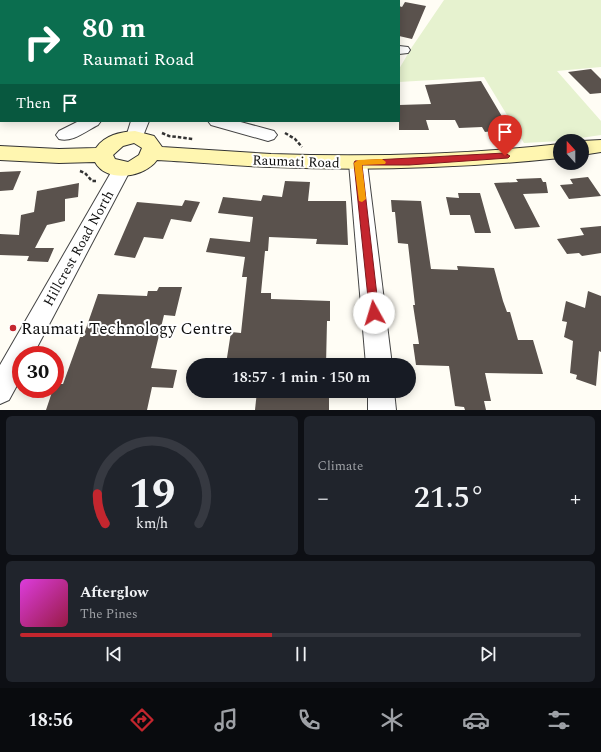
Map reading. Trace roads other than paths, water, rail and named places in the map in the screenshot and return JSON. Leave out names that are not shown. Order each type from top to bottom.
[{"type":"main road","points":[[138,129],[142,138],[151,144],[152,153],[144,163],[130,169],[110,166],[106,163],[103,155],[109,146],[114,142],[138,129]]},
{"type":"main road","points":[[589,147],[601,146]]},
{"type":"main road","name":"Raumati Road","points":[[152,153],[286,161],[358,163],[409,162],[553,152]]},
{"type":"main road","points":[[0,153],[59,156],[103,155]]},
{"type":"street","points":[[65,135],[90,122]]},
{"type":"street","name":"Raumati Road","points":[[222,122],[274,133]]},
{"type":"street","points":[[358,163],[378,358]]},
{"type":"street","name":"Hillcrest Road North","points":[[0,390],[122,169]]},
{"type":"street","points":[[381,398],[382,410]]},
{"type":"place","name":"Raumati Technology Centre","points":[[13,328]]}]
